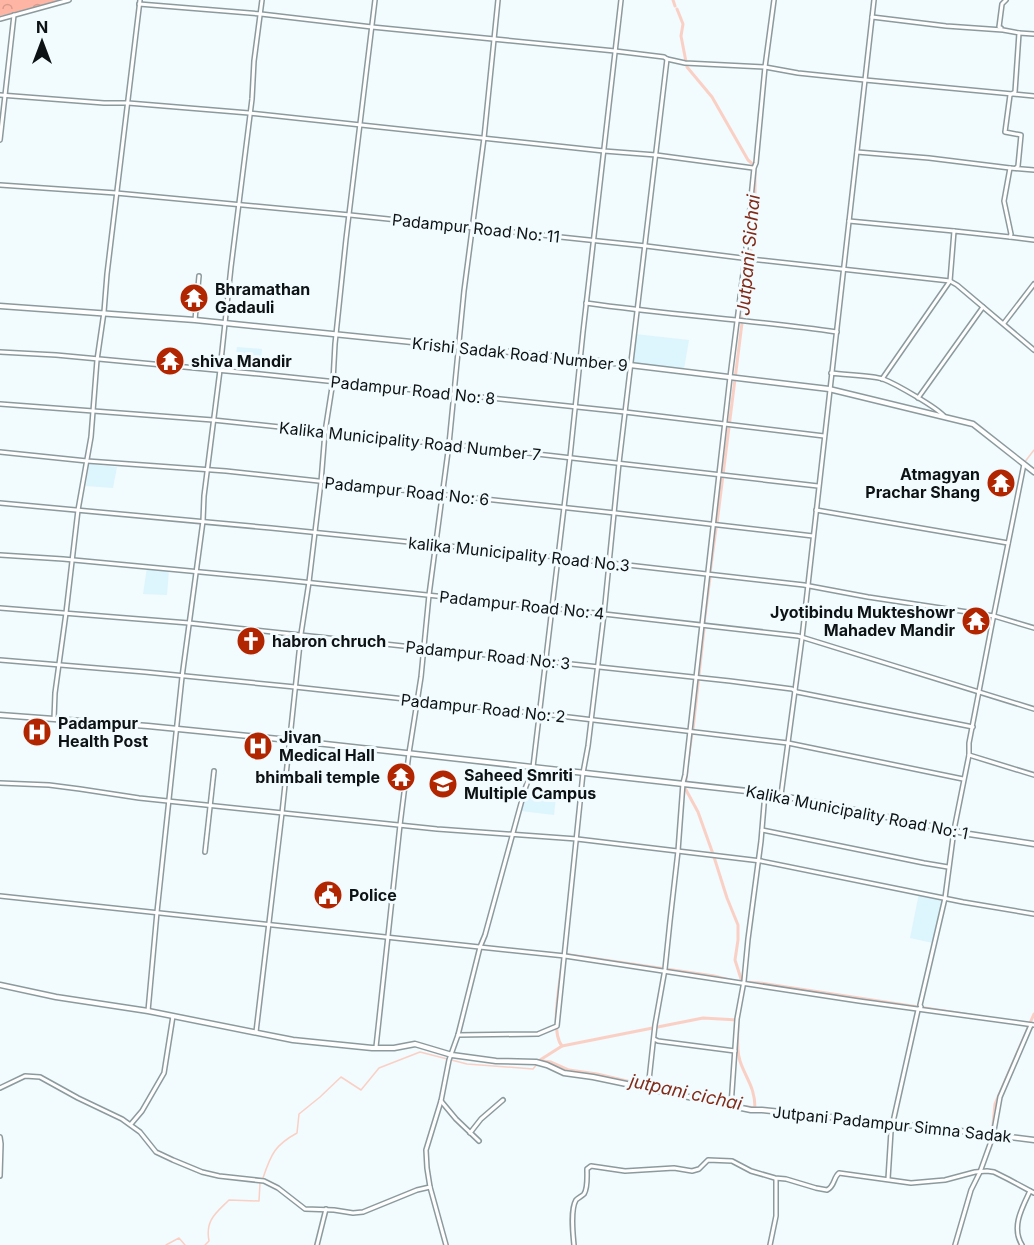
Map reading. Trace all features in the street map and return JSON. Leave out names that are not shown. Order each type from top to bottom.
[{"type":"street","points":[[0,20],[69,0]]},
{"type":"street","points":[[148,1011],[176,729],[203,521],[204,496],[262,0]]},
{"type":"street","points":[[256,1032],[301,634],[333,381],[335,344],[375,0]]},
{"type":"street","points":[[376,1047],[400,825],[418,701],[449,444],[498,0]]},
{"type":"street","points":[[446,1245],[430,1186],[426,1150],[441,1101],[449,1060],[458,1035],[480,947],[533,766],[621,0]]},
{"type":"street","points":[[651,1089],[649,1080],[678,852],[683,783],[774,0]]},
{"type":"street","points":[[781,795],[802,638],[874,0]]},
{"type":"street","points":[[1003,30],[999,27],[1000,16],[1002,4],[1006,0]]},
{"type":"street","points":[[54,719],[78,510],[91,437],[97,360],[139,2],[615,51],[664,57],[685,63],[765,67],[798,73],[1034,96]]},
{"type":"street","points":[[0,140],[14,15]]},
{"type":"street","points":[[872,17],[1034,34]]},
{"type":"street","points":[[1010,94],[1015,92],[1019,33]]},
{"type":"street","points":[[458,1035],[538,1034],[557,1026],[583,773],[604,614],[619,463],[667,59]]},
{"type":"street","points":[[1010,94],[1005,132],[1021,135],[1016,168]]},
{"type":"street","points":[[0,95],[249,113],[656,155],[754,168]]},
{"type":"street","points":[[857,152],[1034,170]]},
{"type":"street","points":[[1010,168],[1004,201],[1010,237]]},
{"type":"street","name":"Padampur Road No: 11","points":[[0,185],[116,193],[350,215],[594,240],[950,281]]},
{"type":"street","points":[[849,221],[1034,240]]},
{"type":"street","points":[[882,379],[950,281],[954,231]]},
{"type":"street","points":[[195,320],[199,276]]},
{"type":"street","points":[[950,281],[1004,323],[1034,350]]},
{"type":"street","points":[[1004,323],[1034,284]]},
{"type":"street","points":[[586,303],[837,332]]},
{"type":"street","name":"Krishi Sadak Road Number 9","points":[[0,306],[195,320],[631,365],[829,389],[973,424],[1034,472]]},
{"type":"street","points":[[918,398],[982,307]]},
{"type":"street","name":"Padampur Road No: 8","points":[[0,352],[333,381],[824,436]]},
{"type":"street","points":[[831,373],[882,379],[918,398],[944,416]]},
{"type":"street","name":"Kalika Municipality Road Number 7","points":[[0,404],[213,420],[570,457],[819,486]]},
{"type":"street","name":"Padampur Road No: 6","points":[[0,452],[226,471],[813,536]]},
{"type":"street","points":[[888,1179],[890,1142],[945,898],[963,779],[1023,464]]},
{"type":"street","name":"kalika Municipality Road No.3","points":[[0,503],[557,557],[807,586],[994,615],[1034,628]]},
{"type":"street","points":[[816,510],[1008,543]]},
{"type":"street","name":"Padampur Road No: 4","points":[[0,555],[309,582],[790,635],[1034,709]]},
{"type":"street","name":"Padampur Road No: 3","points":[[0,608],[301,634],[730,681],[794,691],[973,727]]},
{"type":"street","name":"Padampur Road No: 2","points":[[0,660],[295,687],[788,743],[963,779]]},
{"type":"street","name":"Kalika Municipality Road No: 1","points":[[0,715],[289,740],[765,793],[1034,844]]},
{"type":"street","points":[[969,755],[1034,775]]},
{"type":"street","points":[[205,852],[214,771]]},
{"type":"street","points":[[0,783],[80,789],[133,797],[400,825],[578,839],[758,861],[1034,914]]},
{"type":"street","points":[[731,1106],[737,1029],[765,793]]},
{"type":"street","points":[[762,830],[949,867]]},
{"type":"street","points":[[0,896],[564,955],[1031,1024],[1000,1097],[993,1136],[971,1190],[955,1245]]},
{"type":"street","name":"Jutpani Padampur Simna Sadak","points":[[0,985],[56,998],[148,1011],[293,1040],[394,1048],[416,1044],[452,1055],[496,1061],[536,1062],[564,1073],[751,1110],[894,1122],[1034,1140]]},
{"type":"street","points":[[131,1125],[164,1073],[173,1017]]},
{"type":"street","points":[[654,1039],[735,1051]]},
{"type":"street","points":[[0,1088],[25,1076],[40,1077],[122,1119],[140,1132],[156,1152],[202,1172],[264,1180],[305,1209],[363,1212],[430,1186]]},
{"type":"street","points":[[470,1133],[481,1119],[503,1100]]},
{"type":"street","points":[[441,1101],[479,1142]]},
{"type":"street","points":[[0,1137],[0,1176]]},
{"type":"street","points":[[574,1245],[574,1210],[577,1199],[584,1195],[586,1190],[587,1169],[591,1166],[625,1172],[674,1168],[692,1171],[699,1169],[708,1160],[732,1161],[751,1171],[827,1190],[833,1185],[839,1173],[897,1182],[927,1183],[980,1172],[993,1172],[1032,1192],[1019,1215],[1017,1225],[1017,1237],[1022,1245]]},
{"type":"street","points":[[770,1245],[776,1216],[776,1178]]},
{"type":"street","points":[[317,1245],[326,1209]]},
{"type":"shaded area","points":[[635,334],[689,340],[684,369],[633,364]]},
{"type":"shaded area","points":[[237,347],[262,349],[260,373],[234,371]]},
{"type":"shaded area","points":[[89,464],[117,467],[113,488],[86,486]]},
{"type":"shaded area","points":[[147,567],[169,570],[167,595],[143,594]]},
{"type":"shaded area","points":[[526,790],[556,797],[554,815],[521,811]]},
{"type":"shaded area","points":[[919,893],[945,898],[933,943],[910,938]]},
{"type":"green space","points":[[0,0],[72,0],[0,16]]},
{"type":"waterway","name":"Jutpani Sichai","points":[[673,0],[675,6]]},
{"type":"waterway","name":"Jutpani Sichai","points":[[677,9],[683,24],[681,36],[687,67],[712,97],[748,160],[755,166],[755,211],[750,259],[717,523]]},
{"type":"waterway","points":[[1024,463],[1034,450]]},
{"type":"waterway","points":[[1015,501],[1021,474]]},
{"type":"waterway","name":"Jutpani Sichai","points":[[710,573],[716,528]]},
{"type":"waterway","name":"Jutpani Sichai","points":[[704,624],[710,577]]},
{"type":"waterway","name":"Jutpani Sichai","points":[[693,729],[704,629]]},
{"type":"waterway","name":"Jutpani Sichai","points":[[688,761],[692,733]]},
{"type":"waterway","name":"Jutpani Sichai","points":[[687,771],[685,788],[698,812],[713,854]]},
{"type":"waterway","name":"jutpani cichai","points":[[714,857],[738,925],[735,960],[742,982]]},
{"type":"waterway","points":[[563,954],[714,976],[734,981]]},
{"type":"waterway","points":[[540,1060],[562,1046],[558,1039],[556,1019],[562,964]]},
{"type":"waterway","points":[[743,982],[971,1015]]},
{"type":"waterway","points":[[992,1135],[995,1104],[1034,1014]]},
{"type":"waterway","points":[[562,1046],[703,1018],[738,1020]]},
{"type":"waterway","name":"jutpani cichai","points":[[734,1105],[755,1108],[752,1089],[739,1056],[738,1022]]},
{"type":"waterway","points":[[263,1178],[275,1151],[297,1133],[299,1114],[341,1077],[361,1090],[379,1068],[420,1052],[467,1064],[533,1069],[537,1064]]},
{"type":"waterway","name":"jutpani cichai","points":[[542,1061],[551,1062],[569,1070],[597,1074],[678,1093]]},
{"type":"waterway","points":[[205,1245],[209,1241],[210,1222],[216,1213],[229,1200],[259,1201],[260,1183]]},
{"type":"waterway","points":[[166,1245],[179,1238],[185,1245]]},
{"type":"place","name":"Bhramathan Gadauli","points":[[194,298]]},
{"type":"place","name":"shiva Mandir","points":[[170,361]]},
{"type":"place","name":"Atmagyan Prachar Shang","points":[[1001,483]]},
{"type":"place","name":"Jyotibindu Mukteshowr Mahadev Mandir","points":[[976,621]]},
{"type":"place","name":"habron chruch","points":[[251,641]]},
{"type":"place","name":"Padampur Health Post","points":[[37,732]]},
{"type":"place","name":"Jivan Medical Hall","points":[[258,746]]},
{"type":"place","name":"bhimbali temple","points":[[401,777]]},
{"type":"place","name":"Saheed Smriti Multiple Campus","points":[[443,784]]},
{"type":"place","name":"Police","points":[[328,895]]}]
